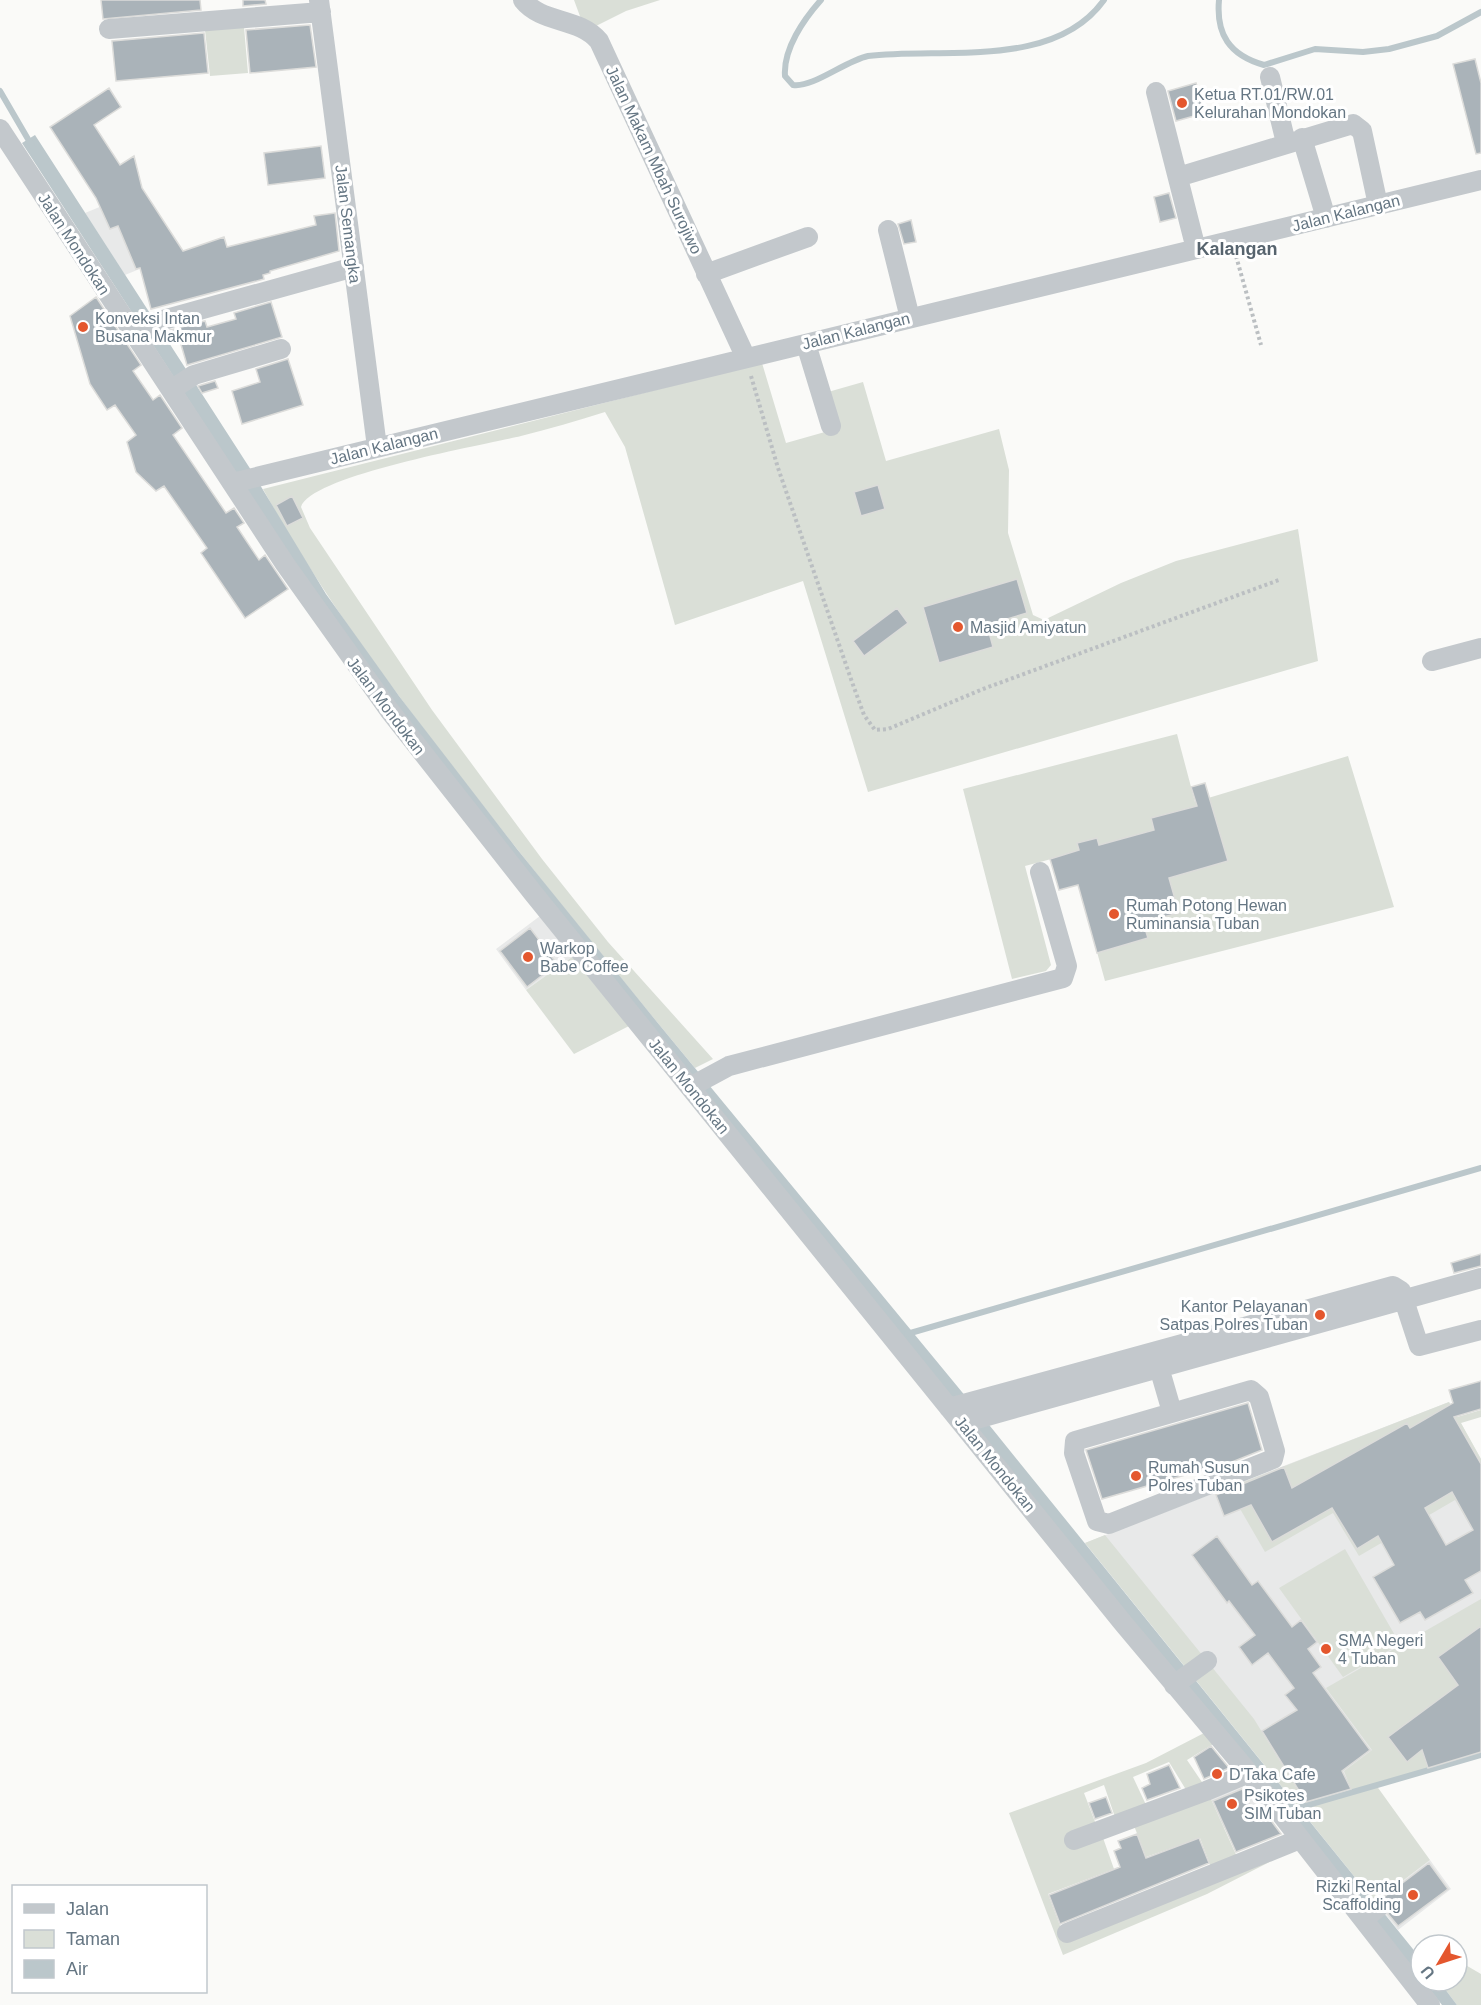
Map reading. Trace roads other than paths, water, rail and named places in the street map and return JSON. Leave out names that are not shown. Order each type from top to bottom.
[{"type":"street","name":"Jalan Makam Mbah Surojiwo","points":[[523,0],[540,14],[589,31],[599,41],[746,358]]},
{"type":"street","points":[[110,29],[320,6]]},
{"type":"street","name":"Jalan Semangka","points":[[320,6],[377,447]]},
{"type":"street","points":[[1270,77],[1326,218]]},
{"type":"street","points":[[1156,92],[1196,249]]},
{"type":"street","points":[[1178,177],[1346,125],[1360,127],[1378,205]]},
{"type":"street","name":"Jalan Mondokan","points":[[0,129],[6,153],[144,329],[180,384],[236,482],[327,627],[388,710],[965,1413],[1300,1839],[1371,1914],[1430,2005]]},
{"type":"street","name":"Jalan Kalangan","points":[[236,482],[1481,180]]},
{"type":"street","points":[[888,230],[910,318]]},
{"type":"street","points":[[706,274],[808,237]]},
{"type":"street","points":[[144,329],[354,267]]},
{"type":"street","points":[[806,344],[831,426]]},
{"type":"street","points":[[180,384],[281,349]]},
{"type":"street","points":[[1432,661],[1481,648]]},
{"type":"street","points":[[696,1083],[729,1066],[1061,979],[1066,974],[1067,966],[1040,872]]},
{"type":"street","points":[[1404,1300],[1481,1278]]},
{"type":"street","points":[[965,1413],[1157,1360],[1393,1286],[1400,1290],[1419,1346],[1481,1330]]},
{"type":"street","points":[[1157,1360],[1172,1412]]},
{"type":"street","points":[[1253,1391],[1259,1399],[1276,1456],[1270,1461],[1109,1524],[1098,1523],[1084,1485],[1073,1442],[1078,1438],[1172,1412],[1253,1391]]},
{"type":"street","points":[[1177,1683],[1202,1665]]},
{"type":"street","points":[[1074,1840],[1249,1773]]},
{"type":"street","points":[[1067,1933],[1300,1839]]},
{"type":"water","points":[[35,135],[251,470],[326,594],[399,696],[517,849],[990,1426],[1409,1944],[1409,1963],[505,850],[323,607],[22,143]]},
{"type":"water","points":[[1432,1993],[1448,1993],[1457,2005],[1442,2005]]},
{"type":"waterway","points":[[821,0],[802,25],[787,55],[785,76],[793,85],[810,82],[868,56],[995,51],[1027,46],[1057,37],[1083,22],[1104,0]]},
{"type":"waterway","points":[[1219,0],[1220,23],[1227,42],[1242,55],[1264,65],[1315,49],[1363,52],[1389,49],[1437,36],[1481,12]]},
{"type":"waterway","points":[[0,91],[32,146]]},
{"type":"waterway","points":[[907,1334],[1481,1168]]},
{"type":"waterway","points":[[1294,1809],[1481,1755]]},
{"type":"place","name":"Ketua RT.01/RW.01 Kelurahan Mondokan","points":[[1182,103]]},
{"type":"place","name":"Konveksi Intan Busana Makmur","points":[[83,327]]},
{"type":"place","name":"Masjid Amiyatun","points":[[958,627]]},
{"type":"place","name":"Rumah Potong Hewan Ruminansia Tuban","points":[[1114,914]]},
{"type":"place","name":"Warkop Babe Coffee","points":[[528,957]]},
{"type":"place","name":"Kantor Pelayanan Satpas Polres Tuban","points":[[1320,1315]]},
{"type":"place","name":"Rumah Susun Polres Tuban","points":[[1136,1476]]},
{"type":"place","name":"SMA Negeri 4 Tuban","points":[[1326,1649]]},
{"type":"place","name":"D'Taka Cafe","points":[[1217,1774]]},
{"type":"place","name":"Psikotes SIM Tuban","points":[[1232,1804]]},
{"type":"place","name":"Rizki Rental Scaffolding","points":[[1413,1895]]},
{"type":"district","name":"Kalangan","points":[[1237,249]]}]
